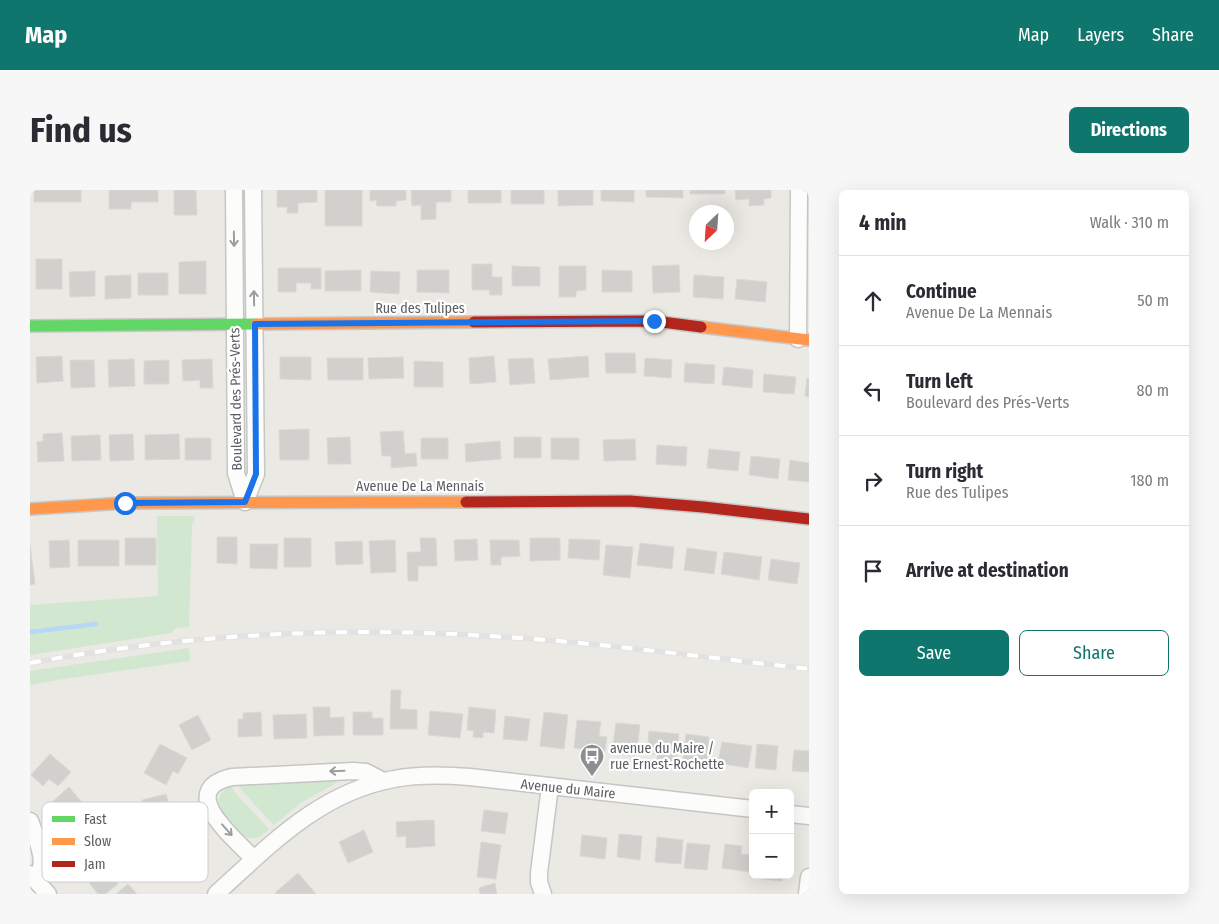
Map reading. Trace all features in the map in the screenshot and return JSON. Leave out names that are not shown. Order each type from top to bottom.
[{"type":"street","name":"Boulevard des Prés-Verts","points":[[234,190],[236,473],[245,502]]},
{"type":"street","name":"Boulevard des Prés-Verts","points":[[245,502],[256,474],[253,190]]},
{"type":"street","points":[[799,190],[804,340]]},
{"type":"street","name":"Rue des Tulipes","points":[[30,326],[654,321],[804,340]]},
{"type":"street","name":"Avenue De La Mennais","points":[[30,509],[110,503],[630,501],[809,519]]},
{"type":"street","points":[[208,802],[206,796],[208,790],[217,782],[232,777],[353,771],[366,772],[383,781]]},
{"type":"street","name":"Avenue du Maire","points":[[216,894],[290,828],[319,807],[354,790],[383,781],[406,777],[435,775],[470,777],[749,810]]},
{"type":"street","points":[[543,894],[539,882],[539,873],[550,786]]},
{"type":"street","points":[[208,803],[210,810],[254,859]]},
{"type":"street","points":[[794,814],[809,816]]},
{"type":"street","points":[[30,821],[42,863],[41,872],[33,877],[48,894]]},
{"type":"street","points":[[807,894],[809,877]]},
{"type":"green space","points":[[157,516],[194,516],[192,524],[189,627],[176,628],[171,633],[30,655],[30,605],[158,596]]},
{"type":"green space","points":[[189,648],[190,661],[30,685],[30,671]]},
{"type":"green space","points":[[334,779],[336,783],[302,802],[274,825],[237,784]]},
{"type":"green space","points":[[228,786],[231,786],[236,794],[269,829],[263,834],[252,838],[241,834],[230,824],[219,805],[221,793]]},
{"type":"building","points":[[34,190],[81,190],[81,202],[34,202]]},
{"type":"building","points":[[109,190],[158,190],[158,202],[131,202],[131,209],[109,209]]},
{"type":"building","points":[[174,190],[196,190],[197,215],[174,215]]},
{"type":"building","points":[[277,190],[317,190],[317,202],[298,203],[298,213],[287,213],[287,207],[277,207]]},
{"type":"building","points":[[325,190],[362,190],[362,226],[325,226]]},
{"type":"building","points":[[370,190],[406,190],[406,200],[396,201],[396,206],[377,206],[376,200],[370,201]]},
{"type":"building","points":[[411,190],[451,190],[451,202],[436,202],[436,219],[421,220],[421,205],[412,206]]},
{"type":"building","points":[[468,190],[501,190],[501,203],[468,203]]},
{"type":"building","points":[[511,190],[544,190],[544,204],[511,204]]},
{"type":"building","points":[[558,190],[593,190],[593,205],[558,206]]},
{"type":"building","points":[[601,190],[634,190],[634,202],[601,201]]},
{"type":"building","points":[[646,190],[683,190],[683,198],[646,197]]},
{"type":"building","points":[[690,190],[725,190],[725,194],[690,194]]},
{"type":"building","points":[[735,190],[771,190],[771,198],[764,199],[764,205],[749,206],[749,199],[736,200]]},
{"type":"building","points":[[36,259],[62,259],[62,289],[36,289]]},
{"type":"building","points":[[206,261],[206,294],[179,294],[179,262]]},
{"type":"building","points":[[472,264],[492,264],[492,277],[502,277],[502,295],[490,295],[489,290],[472,290]]},
{"type":"building","points":[[679,265],[680,292],[653,293],[652,266]]},
{"type":"building","points":[[512,266],[540,267],[540,286],[512,286]]},
{"type":"building","points":[[559,266],[586,266],[586,290],[576,291],[576,297],[559,297]]},
{"type":"building","points":[[278,268],[321,268],[321,289],[311,289],[311,283],[296,283],[296,292],[278,292]]},
{"type":"building","points":[[361,270],[361,291],[325,291],[325,271]]},
{"type":"building","points":[[417,270],[449,270],[449,293],[417,292]]},
{"type":"building","points":[[602,270],[632,271],[632,292],[602,292]]},
{"type":"building","points":[[95,271],[95,296],[70,297],[69,272]]},
{"type":"building","points":[[371,271],[400,272],[399,294],[370,292]]},
{"type":"building","points":[[138,273],[168,273],[168,295],[138,295]]},
{"type":"building","points":[[131,275],[131,298],[105,299],[105,276]]},
{"type":"building","points":[[694,275],[724,277],[723,299],[693,297]]},
{"type":"building","points":[[737,279],[767,282],[765,302],[735,299]]},
{"type":"building","points":[[605,353],[635,353],[636,373],[606,373]]},
{"type":"building","points":[[62,356],[63,381],[37,383],[36,357]]},
{"type":"building","points":[[494,356],[496,382],[470,384],[469,358]]},
{"type":"building","points":[[588,356],[589,377],[550,380],[548,359]]},
{"type":"building","points":[[280,357],[311,357],[311,380],[280,379]]},
{"type":"building","points":[[403,357],[404,378],[369,379],[368,358]]},
{"type":"building","points":[[327,358],[363,358],[363,380],[328,380]]},
{"type":"building","points":[[533,358],[535,383],[510,385],[508,359]]},
{"type":"building","points":[[645,358],[672,360],[671,378],[644,376]]},
{"type":"building","points":[[134,359],[135,386],[109,387],[108,360]]},
{"type":"building","points":[[212,359],[213,388],[200,388],[200,380],[183,381],[182,360]]},
{"type":"building","points":[[70,360],[94,360],[95,387],[71,388]]},
{"type":"building","points":[[169,360],[169,384],[144,384],[144,361]]},
{"type":"building","points":[[414,361],[443,362],[443,387],[414,387]]},
{"type":"building","points":[[685,363],[715,365],[714,384],[684,382]]},
{"type":"building","points":[[724,367],[753,370],[752,388],[722,385]]},
{"type":"building","points":[[764,374],[796,377],[794,394],[763,392]]},
{"type":"building","points":[[807,378],[809,378],[809,397],[805,396]]},
{"type":"building","points":[[309,429],[309,460],[280,460],[279,430]]},
{"type":"building","points":[[403,431],[405,454],[416,453],[417,466],[391,468],[391,456],[382,456],[380,432]]},
{"type":"building","points":[[62,433],[64,461],[38,462],[37,442],[43,441],[43,434]]},
{"type":"building","points":[[133,434],[134,460],[110,461],[109,435]]},
{"type":"building","points":[[179,434],[180,459],[145,460],[145,435]]},
{"type":"building","points":[[100,435],[101,460],[72,461],[71,436]]},
{"type":"building","points":[[350,437],[351,464],[328,464],[327,438]]},
{"type":"building","points":[[514,437],[541,437],[541,458],[514,458]]},
{"type":"building","points":[[185,438],[211,438],[211,460],[185,460]]},
{"type":"building","points":[[421,438],[448,438],[448,459],[421,459]]},
{"type":"building","points":[[551,438],[579,438],[579,460],[551,459]]},
{"type":"building","points":[[635,439],[636,460],[604,461],[603,440]]},
{"type":"building","points":[[500,441],[501,459],[466,462],[465,444]]},
{"type":"building","points":[[657,445],[687,447],[686,466],[656,464]]},
{"type":"building","points":[[709,449],[740,452],[738,471],[707,468]]},
{"type":"building","points":[[751,456],[780,459],[778,479],[749,475]]},
{"type":"building","points":[[790,460],[809,463],[809,482],[788,480]]},
{"type":"building","points":[[217,537],[237,537],[237,564],[217,563]]},
{"type":"building","points":[[125,538],[156,538],[156,565],[125,565]]},
{"type":"building","points":[[284,538],[311,538],[311,567],[284,567]]},
{"type":"building","points":[[420,538],[436,538],[437,566],[418,566],[418,581],[408,581],[407,552],[421,552]]},
{"type":"building","points":[[530,538],[560,538],[560,560],[530,561]]},
{"type":"building","points":[[477,539],[478,560],[455,561],[454,540]]},
{"type":"building","points":[[569,539],[600,540],[599,560],[568,558]]},
{"type":"building","points":[[69,540],[70,567],[50,568],[49,541]]},
{"type":"building","points":[[78,540],[119,540],[119,566],[78,566]]},
{"type":"building","points":[[395,540],[396,572],[371,573],[369,541]]},
{"type":"building","points":[[490,540],[519,540],[520,556],[501,557],[501,565],[491,565]]},
{"type":"building","points":[[362,541],[363,564],[336,565],[335,542]]},
{"type":"building","points":[[640,543],[674,547],[672,569],[637,565]]},
{"type":"building","points":[[250,544],[278,544],[277,569],[250,568]]},
{"type":"building","points":[[30,545],[35,584],[30,585]]},
{"type":"building","points":[[606,545],[633,547],[630,578],[603,575]]},
{"type":"building","points":[[687,548],[717,552],[714,574],[684,570]]},
{"type":"building","points":[[724,552],[762,557],[759,580],[721,574]]},
{"type":"building","points":[[771,559],[800,563],[797,584],[768,580]]},
{"type":"building","points":[[391,690],[401,690],[400,709],[417,710],[417,729],[390,729]]},
{"type":"building","points":[[313,707],[330,707],[330,718],[344,717],[344,735],[314,736]]},
{"type":"building","points":[[469,707],[496,710],[494,733],[483,732],[483,738],[473,737],[474,731],[467,730]]},
{"type":"building","points":[[430,711],[463,714],[460,738],[428,735]]},
{"type":"building","points":[[261,712],[262,736],[238,737],[238,719],[243,719],[243,713]]},
{"type":"building","points":[[353,712],[372,712],[372,718],[383,718],[383,735],[353,735]]},
{"type":"building","points":[[544,712],[568,715],[564,749],[540,746]]},
{"type":"building","points":[[306,714],[307,738],[274,739],[273,715]]},
{"type":"building","points":[[198,715],[211,740],[192,750],[179,725]]},
{"type":"building","points":[[505,716],[530,719],[527,741],[503,739]]},
{"type":"building","points":[[577,720],[601,722],[599,736],[607,737],[605,751],[574,748]]},
{"type":"building","points":[[616,723],[640,725],[636,756],[612,753]]},
{"type":"building","points":[[649,731],[679,734],[676,762],[657,759],[658,755],[647,753]]},
{"type":"building","points":[[686,734],[709,737],[707,762],[683,759]]},
{"type":"building","points":[[722,742],[752,746],[748,768],[718,763]]},
{"type":"building","points":[[160,744],[187,758],[178,774],[173,771],[166,785],[144,773]]},
{"type":"building","points":[[757,744],[778,746],[776,770],[755,768]]},
{"type":"building","points":[[794,750],[809,751],[809,772],[792,771]]},
{"type":"building","points":[[50,754],[71,772],[58,786],[49,779],[43,786],[31,775]]},
{"type":"building","points":[[69,787],[82,802],[52,802]]},
{"type":"building","points":[[166,794],[168,802],[142,802],[142,800]]},
{"type":"building","points":[[484,810],[508,813],[505,834],[481,831]]},
{"type":"building","points":[[434,820],[435,846],[406,848],[406,836],[397,837],[396,822]]},
{"type":"building","points":[[364,830],[373,852],[348,863],[339,842]]},
{"type":"building","points":[[619,834],[642,836],[640,860],[617,857]]},
{"type":"building","points":[[582,835],[607,838],[605,859],[580,856]]},
{"type":"building","points":[[657,837],[683,840],[681,864],[655,862]]},
{"type":"building","points":[[481,842],[501,845],[496,879],[477,877]]},
{"type":"building","points":[[687,843],[710,845],[707,870],[684,868]]},
{"type":"building","points":[[725,844],[742,846],[741,854],[749,855],[749,872],[722,868]]},
{"type":"building","points":[[298,873],[316,894],[275,893]]},
{"type":"building","points":[[764,879],[782,879],[782,881]]},
{"type":"building","points":[[89,882],[117,882],[118,884],[105,894],[98,894]]},
{"type":"building","points":[[495,883],[497,894],[480,894],[479,888]]},
{"type":"building","points":[[128,884],[137,894],[116,894]]},
{"type":"waterway","points":[[30,632],[96,624]]},
{"type":"railway","points":[[30,663],[87,653],[201,640],[258,635],[373,632],[431,633],[569,642],[809,669]]},
{"type":"traffic: fast","points":[[30,326],[256,324]]},
{"type":"traffic: slow","points":[[256,324],[474,322]]},
{"type":"traffic: slow","points":[[701,327],[809,340]]},
{"type":"traffic: slow","points":[[30,509],[125,503],[466,502]]},
{"type":"traffic: jam","points":[[474,322],[654,321],[701,327]]},
{"type":"traffic: jam","points":[[466,502],[630,501],[809,519]]},
{"type":"place","name":"avenue du Maire / rue Ernest-Rochette","points":[[592,777]]},
{"type":"route","points":[[125,503],[245,502],[256,474],[255,324],[654,321]]}]
